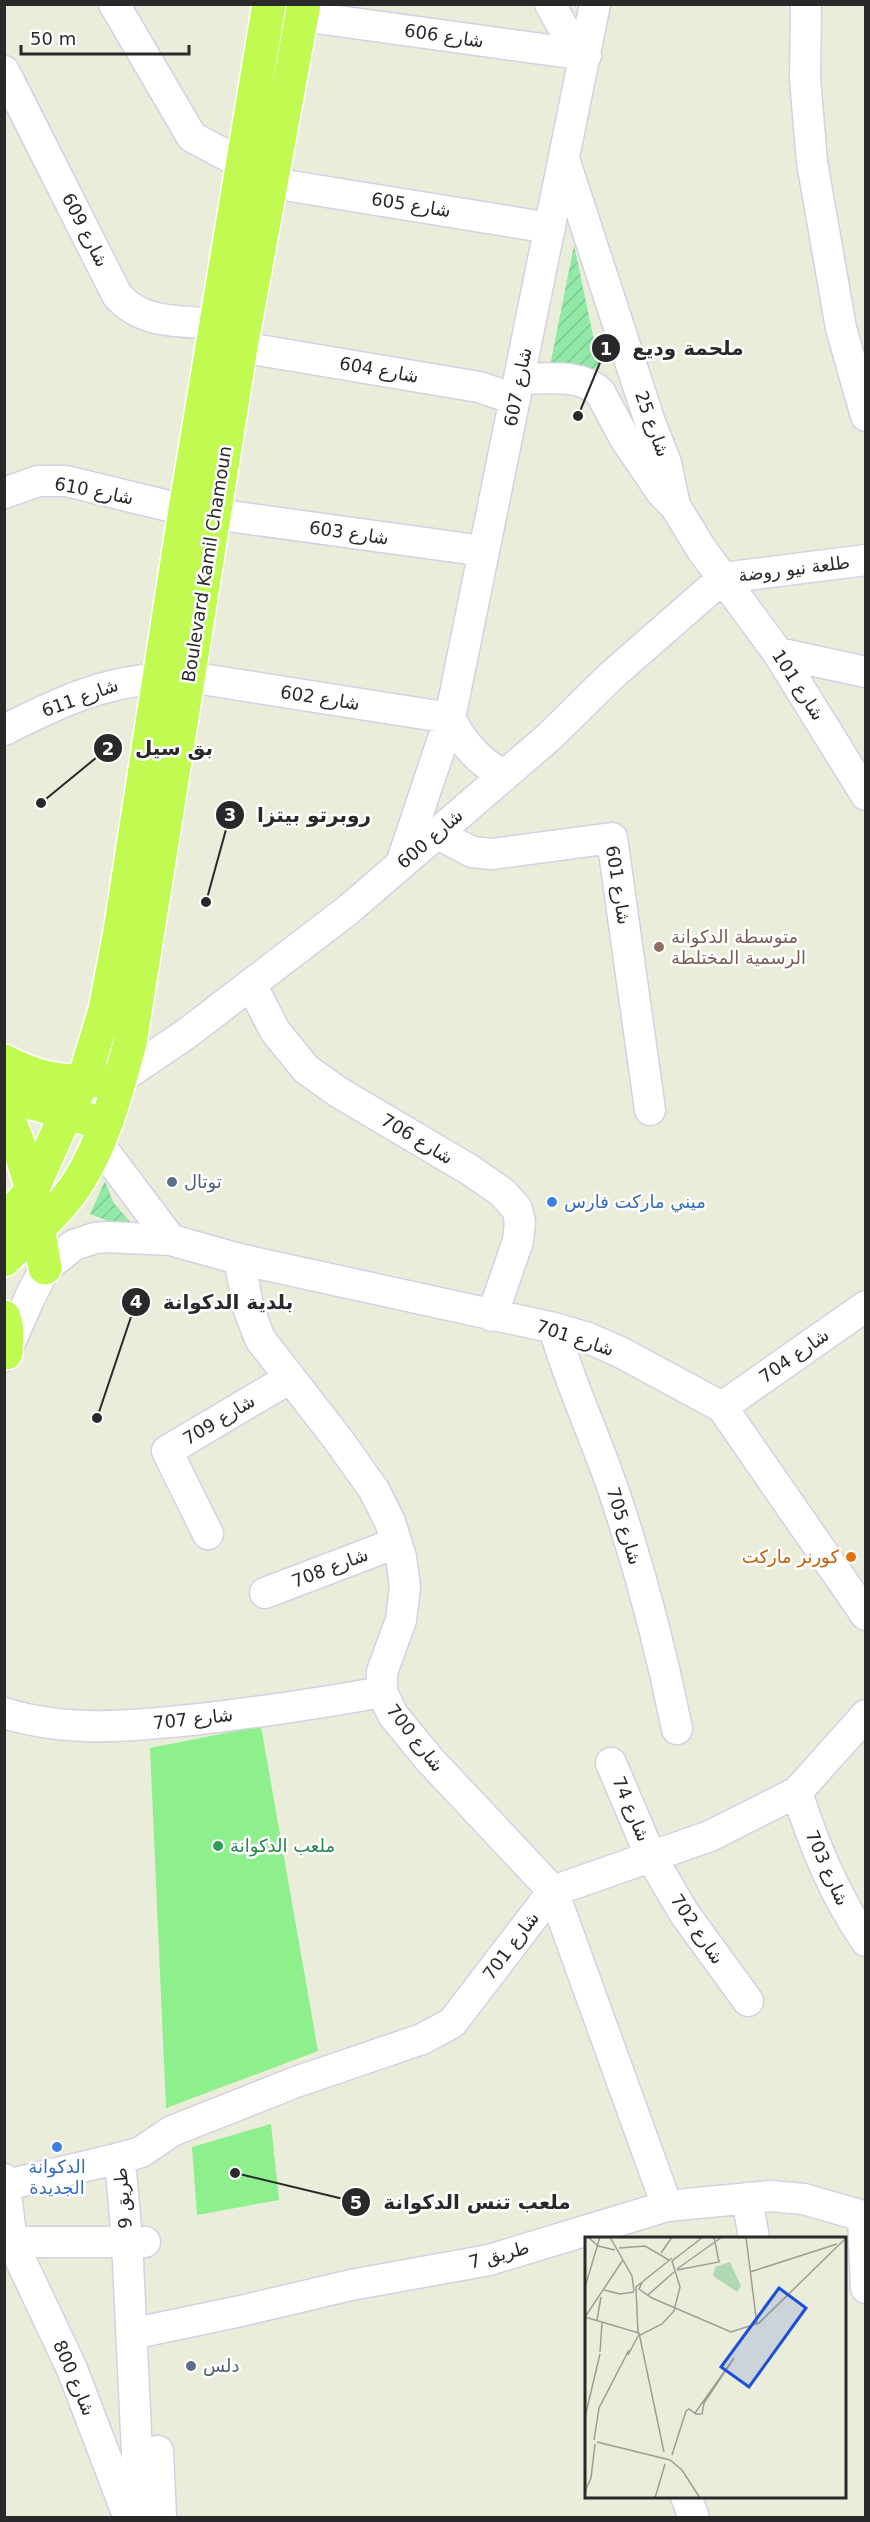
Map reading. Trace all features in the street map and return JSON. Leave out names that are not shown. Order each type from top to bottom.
[{"type":"main road","name":"Boulevard Kamil Chamoun","points":[[4,1260],[61,1204],[76,1185],[102,1133],[121,1078],[134,1022],[174,677],[199,512],[215,324],[270,4]]},
{"type":"main road","name":"Boulevard Kamil Chamoun","points":[[199,512],[241,347],[303,10]]},
{"type":"main road","name":"Boulevard Kamil Chamoun","points":[[32,1190],[83,1082],[102,1020],[174,677]]},
{"type":"main road","points":[[4,1061],[41,1077],[83,1082],[121,1078]]},
{"type":"main road","points":[[4,1087],[32,1103],[66,1114],[102,1133]]},
{"type":"main road","points":[[4,1108],[17,1140],[32,1190],[45,1268]]},
{"type":"main road","points":[[4,1222],[32,1190]]},
{"type":"main road","points":[[4,1317],[7,1330],[5,1355]]},
{"type":"street","points":[[114,4],[192,137],[243,164]]},
{"type":"street","points":[[550,4],[582,55]]},
{"type":"street","name":"شارع 607","points":[[401,864],[450,718],[564,158],[582,55],[595,4]]},
{"type":"street","points":[[807,4],[805,79],[812,162],[841,328],[866,416]]},
{"type":"street","name":"شارع 606","points":[[303,10],[582,55]]},
{"type":"street","name":"شارع 609","points":[[4,71],[117,295],[135,312],[148,317],[215,324]]},
{"type":"street","name":"شارع 25","points":[[564,158],[650,422],[666,463],[675,506],[723,578]]},
{"type":"street","name":"شارع 605","points":[[272,183],[550,228]]},
{"type":"street","name":"شارع 604","points":[[241,347],[479,387],[517,389],[566,379],[591,384],[600,392],[624,437],[649,475],[675,506]]},
{"type":"street","name":"شارع 610","points":[[4,493],[38,482],[66,481],[199,512]]},
{"type":"street","name":"شارع 603","points":[[199,512],[484,551]]},
{"type":"street","name":"طلعة نيو روضة","points":[[723,578],[866,560]]},
{"type":"street","name":"شارع 101","points":[[723,578],[778,653],[866,795]]},
{"type":"street","name":"شارع 600","points":[[121,1078],[186,1034],[348,910],[550,736],[669,624],[723,578]]},
{"type":"street","points":[[778,653],[866,672]]},
{"type":"street","name":"شارع 602","points":[[174,677],[450,718]]},
{"type":"street","name":"شارع 611","points":[[4,730],[85,692],[125,681],[174,677]]},
{"type":"street","points":[[450,718],[458,734],[478,759],[504,776]]},
{"type":"street","name":"شارع 601","points":[[436,833],[472,852],[492,854],[612,838],[650,1110]]},
{"type":"street","name":"شارع 706","points":[[251,984],[275,1031],[306,1069],[348,1098],[470,1170],[503,1193],[517,1209],[520,1222],[518,1241],[492,1316]]},
{"type":"street","points":[[102,1133],[171,1240]]},
{"type":"street","name":"شارع 701","points":[[45,1268],[74,1245],[95,1238],[171,1240],[239,1259],[285,1267],[492,1316],[554,1328],[588,1338],[704,1395],[722,1407],[866,1614]]},
{"type":"street","name":"شارع 700","points":[[239,1259],[249,1310],[260,1339],[374,1490],[390,1522],[405,1587],[400,1620],[382,1672],[382,1692],[393,1715],[429,1759],[553,1891],[667,2206]]},
{"type":"street","points":[[5,1355],[45,1268]]},
{"type":"street","name":"شارع 704","points":[[722,1407],[866,1306]]},
{"type":"street","name":"شارع 705","points":[[554,1328],[565,1366],[618,1504],[652,1626],[677,1729]]},
{"type":"street","name":"شارع 709","points":[[208,1534],[167,1451],[290,1378]]},
{"type":"street","name":"شارع 708","points":[[264,1593],[396,1543]]},
{"type":"street","name":"شارع 707","points":[[4,1713],[57,1724],[122,1726],[260,1713],[382,1692]]},
{"type":"street","points":[[553,1891],[718,1832],[797,1791],[866,1715]]},
{"type":"street","name":"شارع 74","points":[[611,1763],[650,1855]]},
{"type":"street","name":"شارع 703","points":[[797,1791],[828,1875],[843,1907],[866,1941]]},
{"type":"street","name":"شارع 702","points":[[650,1855],[684,1913],[748,2001]]},
{"type":"street","name":"شارع 701","points":[[131,2155],[172,2131],[296,2082],[422,2039],[452,2023],[553,1891]]},
{"type":"street","points":[[5,2182],[131,2155]]},
{"type":"street","name":"9 طريق","points":[[131,2155],[142,2332],[161,2517]]},
{"type":"street","name":"شارع 800","points":[[5,2182],[8,2242],[72,2369],[129,2517]]},
{"type":"street","name":"7 طريق","points":[[142,2332],[351,2285],[489,2260],[667,2206],[771,2196],[804,2199],[864,2217]]},
{"type":"street","points":[[747,2198],[754,2237]]},
{"type":"street","points":[[864,2217],[866,2288]]},
{"type":"street","points":[[8,2242],[137,2241]]},
{"type":"street","name":"9 طريق","points":[[140,2517],[138,2487],[142,2332]]},
{"type":"street","points":[[72,2369],[94,2385],[104,2401],[138,2487]]},
{"type":"street","points":[[687,2498],[694,2517]]},
{"type":"green space","points":[[574,245],[600,369],[550,366]]},
{"type":"green space","points":[[105,1181],[113,1202],[132,1224],[129,1229],[90,1214]]},
{"type":"green space","name":"ملعب الدكوانة","points":[[261,1726],[318,2051],[166,2108],[150,1748]]},
{"type":"green space","points":[[271,2124],[279,2200],[197,2215],[192,2147]]},
{"type":"place","name":"ملحمة وديع","points":[[578,416]]},
{"type":"place","name":"بق سيل","points":[[41,803]]},
{"type":"place","name":"روبرتو بيتزا","points":[[206,902]]},
{"type":"place","name":"متوسطة الدكوانة الرسمية المختلطة","points":[[659,947]]},
{"type":"place","name":"توتال","points":[[172,1182]]},
{"type":"place","name":"ميني ماركت فارس","points":[[552,1202]]},
{"type":"place","name":"بلدية الدكوانة","points":[[97,1418]]},
{"type":"place","name":"كورنر ماركت","points":[[851,1557]]},
{"type":"place","name":"ملعب الدكوانة","points":[[218,1846]]},
{"type":"place","name":"الدكوانة الجديدة","points":[[57,2147]]},
{"type":"place","name":"ملعب تنس الدكوانة","points":[[235,2173]]},
{"type":"place","name":"دلس","points":[[191,2366]]}]
